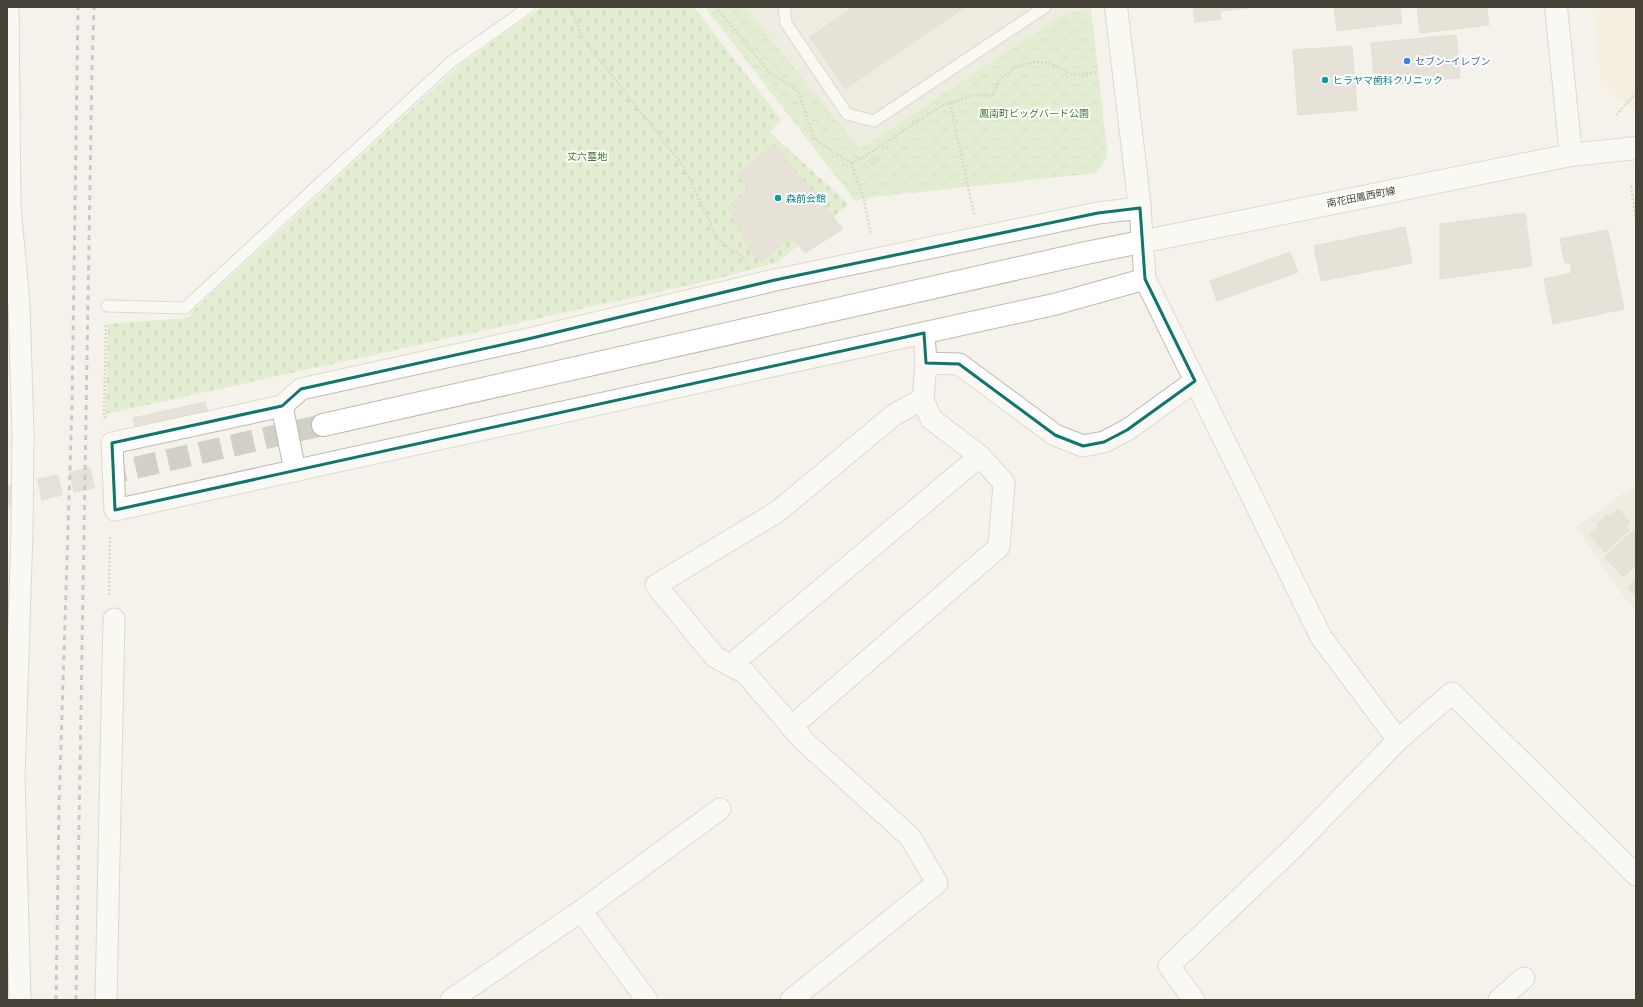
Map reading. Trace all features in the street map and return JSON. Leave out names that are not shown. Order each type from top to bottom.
[{"type":"street","points":[[8,7],[8,207],[19,304],[15,454],[11,779],[20,1000]]},
{"type":"street","points":[[1116,7],[1140,208],[1146,278],[1321,637],[1398,740]]},
{"type":"street","points":[[1556,7],[1571,155]]},
{"type":"street","name":"南花田鳳西町線","points":[[323,425],[1086,253],[1571,155],[1636,148]]},
{"type":"street","points":[[1140,208],[1098,213],[775,280],[528,339],[301,388],[282,406],[112,443],[115,510],[1056,304],[1146,278]]},
{"type":"street","points":[[791,727],[999,547],[1004,483],[980,456],[931,419],[923,400],[926,363],[924,332]]},
{"type":"street","points":[[926,363],[959,364],[1056,435],[1083,446],[1104,442],[1127,430],[1196,381]]},
{"type":"street","points":[[791,1000],[937,883],[910,837],[805,742],[745,673],[715,657],[656,585],[777,512],[895,414],[923,400]]},
{"type":"street","points":[[282,406],[296,471]]},
{"type":"street","points":[[731,665],[980,456]]},
{"type":"street","points":[[106,1000],[114,619]]},
{"type":"street","points":[[1194,1000],[1169,966],[1292,849],[1398,740],[1452,693],[1636,875]]},
{"type":"street","points":[[451,1000],[581,911],[720,809]]},
{"type":"street","points":[[581,911],[647,1000]]},
{"type":"street","points":[[1499,1000],[1524,978]]},
{"type":"lane","points":[[106,306],[185,308],[451,62],[529,7]]},
{"type":"lane","points":[[784,7],[786,23],[847,114],[874,121],[1045,7]]},
{"type":"path","points":[[569,7],[584,40],[684,168],[718,240],[775,280]]},
{"type":"path","points":[[716,7],[770,73],[798,92],[814,138],[851,163],[864,200],[871,236]]},
{"type":"path","points":[[851,163],[862,158],[941,106],[974,95],[992,96],[1000,79],[1016,67],[1034,62],[1049,63],[1074,75],[1104,71]]},
{"type":"path","points":[[1616,115],[1636,93]]},
{"type":"path","points":[[950,103],[974,215]]},
{"type":"path","points":[[1631,186],[1636,221]]},
{"type":"path","points":[[106,306],[104,417],[110,420],[112,443]]},
{"type":"path","points":[[114,619],[109,606],[109,539],[115,510]]},
{"type":"highlighted area","points":[[1140,208],[1145,279],[1195,381],[1127,430],[1104,442],[1083,446],[1055,435],[959,364],[926,363],[924,333],[115,510],[112,443],[282,406],[301,389],[528,339],[775,280],[1098,213]]},
{"type":"shaded area","points":[[745,7],[1091,7],[1091,9],[1064,14],[860,149]]},
{"type":"shaded area","points":[[1593,7],[1636,7],[1636,109],[1601,86]]},
{"type":"shaded area","points":[[1636,487],[1636,610],[1621,593],[1576,527],[1625,492]]},
{"type":"green space","name":"丈六墓地","points":[[542,7],[694,7],[781,120],[769,132],[849,204],[778,262],[716,279],[106,414],[108,324],[189,318],[192,312],[461,64]]},
{"type":"green space","name":"鳳南町ビッグバード公園","points":[[705,7],[745,7],[860,149],[1064,14],[1091,9],[1108,157],[1096,173],[874,197],[855,201]]},
{"type":"building","points":[[854,7],[965,7],[845,89],[810,37]]},
{"type":"building","points":[[1193,7],[1257,7],[1220,11],[1221,19],[1195,22]]},
{"type":"building","points":[[1400,7],[1402,23],[1337,31],[1334,8]]},
{"type":"building","points":[[1417,7],[1487,7],[1489,25],[1420,33]]},
{"type":"building","points":[[1456,35],[1460,78],[1375,86],[1371,43]]},
{"type":"building","name":"ヒラヤマ歯科クリニック","points":[[1352,46],[1357,110],[1298,115],[1293,50]]},
{"type":"building","name":"森前会館","points":[[774,144],[843,229],[805,253],[791,237],[761,262],[742,239],[745,236],[734,223],[737,221],[727,208],[748,189],[738,175]]},
{"type":"building","points":[[877,155],[880,160],[872,166],[869,160]]},
{"type":"building","points":[[1525,213],[1532,266],[1440,279],[1440,224]]},
{"type":"building","points":[[1405,227],[1412,263],[1321,281],[1314,246]]},
{"type":"building","points":[[1608,230],[1624,309],[1553,324],[1544,279],[1572,273],[1570,262],[1565,263],[1560,239]]},
{"type":"building","points":[[1290,252],[1298,272],[1217,301],[1210,281]]},
{"type":"building","points":[[205,402],[207,411],[135,427],[133,418]]},
{"type":"building","points":[[1618,509],[1630,523],[1626,527],[1629,530],[1605,552],[1590,535],[1599,527],[1597,524],[1607,515],[1609,518]]},
{"type":"building","points":[[1633,531],[1636,535],[1636,565],[1623,577],[1605,557]]},
{"type":"building","points":[[1636,580],[1636,596],[1628,587]]},
{"type":"tunnel","points":[[7,497],[323,425]]},
{"type":"railway","points":[[56,1000],[59,806],[72,407],[78,7]]},
{"type":"railway","points":[[76,1000],[94,7]]},
{"type":"place","name":"セブン-イレブン","points":[[1407,61]]},
{"type":"place","name":"ヒラヤマ歯科クリニック","points":[[1325,80]]},
{"type":"place","name":"森前会館","points":[[778,198]]}]
